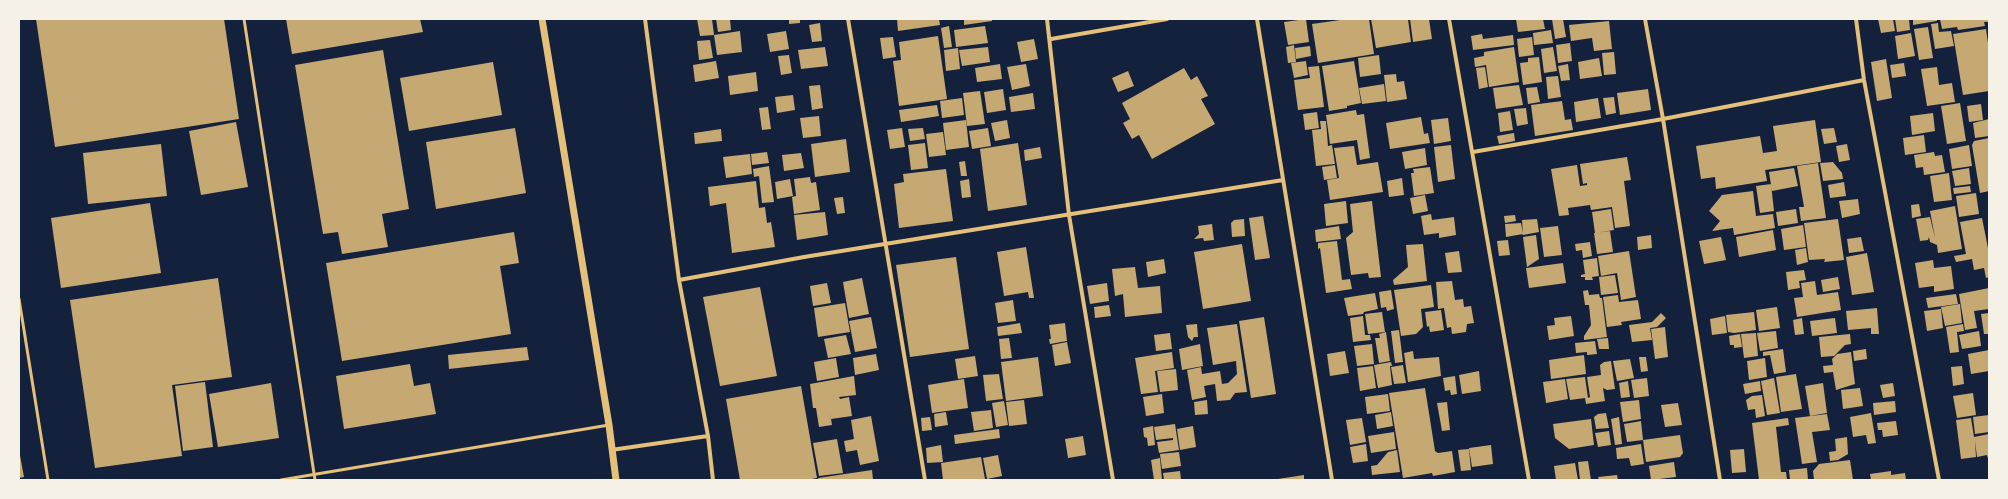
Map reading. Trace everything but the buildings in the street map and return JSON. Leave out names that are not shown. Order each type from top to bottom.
[{"type":"street","points":[[542,19],[609,425],[616,480]]},
{"type":"street","points":[[645,19],[679,280],[708,436],[713,480]]},
{"type":"street","points":[[848,19],[925,480]]},
{"type":"street","points":[[1047,19],[1051,39],[1069,215],[1113,480]]},
{"type":"street","points":[[1051,39],[1168,19]]},
{"type":"street","points":[[1257,19],[1332,480]]},
{"type":"street","points":[[1450,19],[1529,480]]},
{"type":"street","points":[[1645,19],[1663,119],[1720,480]]},
{"type":"street","points":[[1856,19],[1864,80],[1939,480]]},
{"type":"street","points":[[1474,152],[1663,119],[1864,80]]},
{"type":"street","points":[[679,280],[1283,180]]},
{"type":"street","points":[[611,450],[708,436]]},
{"type":"lane","points":[[244,19],[315,480]]},
{"type":"lane","points":[[19,299],[48,480]]},
{"type":"lane","points":[[281,480],[609,425]]}]
